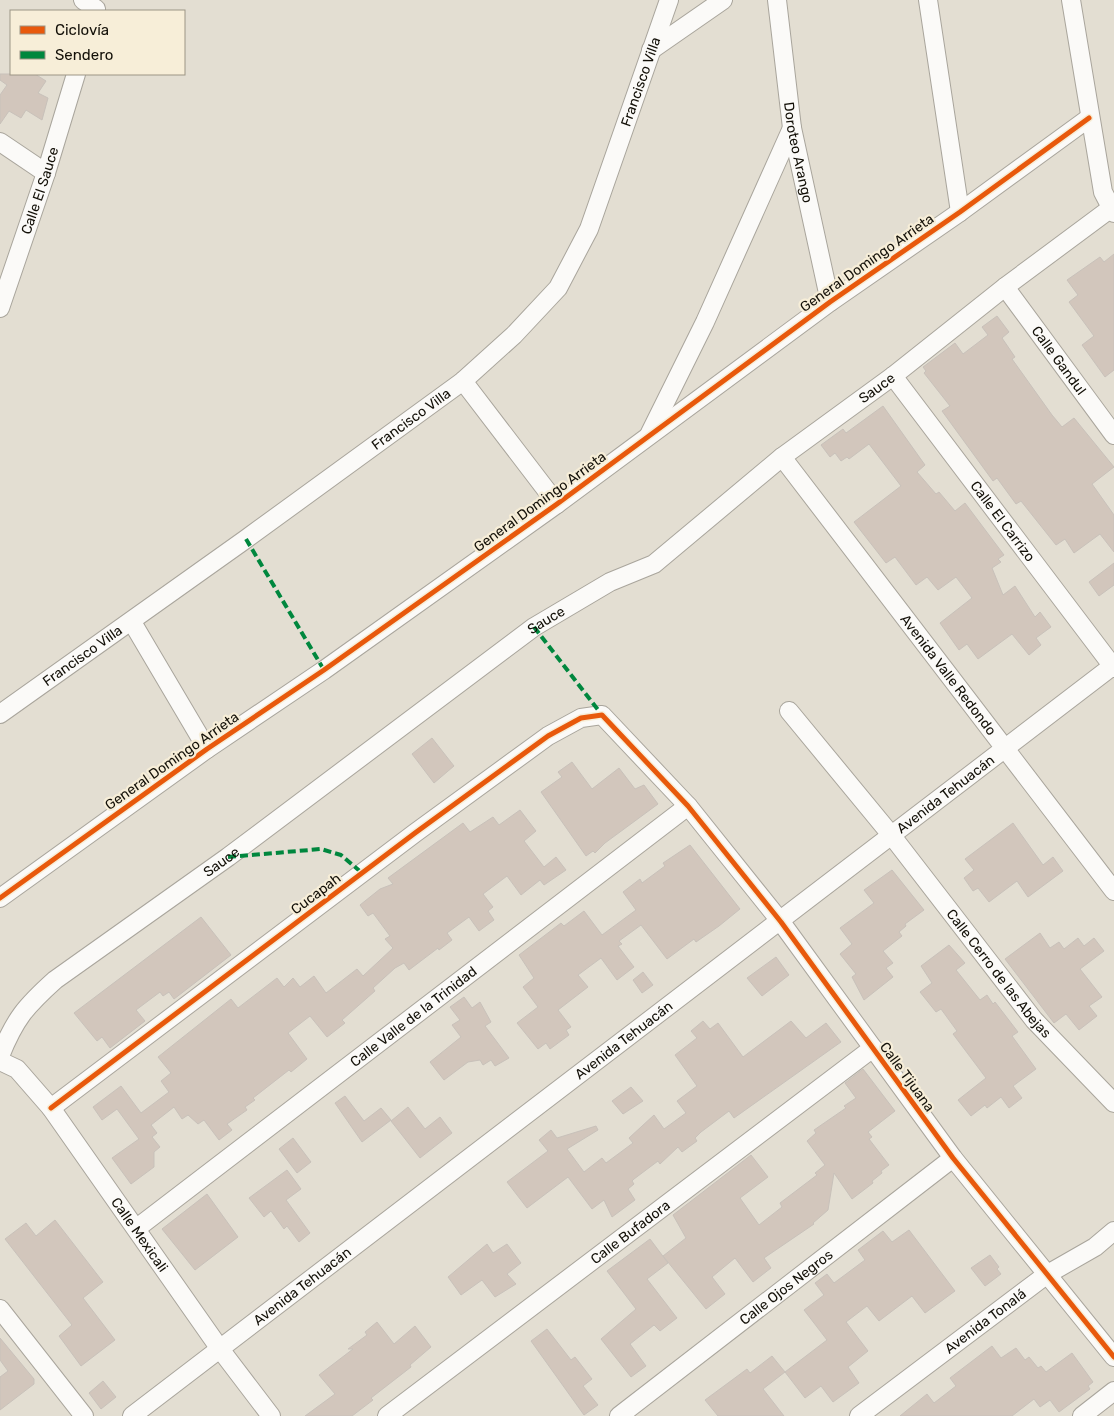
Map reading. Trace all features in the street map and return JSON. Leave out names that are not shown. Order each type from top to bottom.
[{"type":"street","name":"Francisco Villa","points":[[0,714],[132,622],[463,381],[514,335],[558,288],[588,229],[669,0]]},
{"type":"street","points":[[651,50],[723,0]]},
{"type":"street","name":"Doroteo Arango","points":[[777,0],[792,128],[830,302]]},
{"type":"street","points":[[928,0],[960,212]]},
{"type":"street","points":[[1071,0],[1089,118],[1103,192],[1113,209]]},
{"type":"street","name":"Calle El Sauce","points":[[0,308],[46,173],[76,75]]},
{"type":"street","name":"General Domingo Arrieta","points":[[0,898],[207,749],[324,670],[557,504],[830,302],[960,212],[1089,118]]},
{"type":"street","points":[[649,435],[705,322],[792,128]]},
{"type":"street","points":[[0,142],[46,173]]},
{"type":"street","name":"Sauce","points":[[0,1056],[12,1026],[31,1002],[55,980],[228,857],[534,627],[610,582],[654,564],[782,457],[893,376],[1005,287],[1113,209]]},
{"type":"street","name":"Calle Gandul","points":[[1005,287],[1114,435]]},
{"type":"street","name":"Calle El Carrizo","points":[[893,376],[1113,666]]},
{"type":"street","points":[[463,381],[557,504]]},
{"type":"street","name":"Avenida Valle Redondo","points":[[782,457],[1114,892]]},
{"type":"street","points":[[132,622],[207,749]]},
{"type":"street","name":"Avenida Tehuacán","points":[[132,1416],[1113,666]]},
{"type":"street","name":"Calle Cerro de las Abejas","points":[[789,711],[892,836],[1034,1020],[1114,1103]]},
{"type":"street","name":"Calle Tijuana","points":[[602,715],[688,806],[780,922],[953,1158],[1046,1275],[1114,1356]]},
{"type":"street","name":"Cucapah","points":[[52,1108],[407,839],[548,736],[581,718],[602,715]]},
{"type":"street","name":"Calle Valle de la Trinidad","points":[[137,1228],[688,806]]},
{"type":"street","name":"Calle Bufadora","points":[[387,1416],[873,1048]]},
{"type":"street","name":"Calle Mexicali","points":[[0,1061],[17,1069],[52,1108],[220,1349],[271,1416]]},
{"type":"street","name":"Calle Ojos Negros","points":[[618,1416],[953,1158]]},
{"type":"street","name":"Avenida Tonalá","points":[[860,1416],[1046,1275],[1095,1247],[1114,1231]]},
{"type":"street","points":[[0,1309],[84,1416]]},
{"type":"street","points":[[1082,1416],[1114,1391]]},
{"type":"building","points":[[0,74],[10,74],[37,75],[46,81],[38,93],[48,98],[42,120],[26,110],[21,118],[9,111],[0,124],[0,95],[7,85],[0,80]]},
{"type":"building","points":[[1114,254],[1114,370],[1105,377],[1082,345],[1094,336],[1069,302],[1078,295],[1067,280],[1100,257],[1104,262]]},
{"type":"building","points":[[997,316],[1009,332],[1002,338],[1015,357],[1012,359],[1052,415],[1062,427],[1074,418],[1114,467],[1092,484],[1114,515],[1114,552],[1100,534],[1074,553],[1065,539],[1056,545],[1021,501],[1016,504],[997,478],[993,481],[942,411],[950,406],[924,373],[926,371],[923,367],[955,343],[963,354],[988,335],[982,327]]},
{"type":"building","points":[[883,406],[925,465],[917,472],[936,494],[939,492],[955,511],[965,503],[1004,555],[998,559],[1001,562],[992,568],[1003,595],[1015,586],[1035,617],[1040,612],[1051,627],[1036,638],[1041,645],[1029,655],[1012,634],[978,659],[967,644],[959,650],[940,623],[972,598],[956,577],[938,590],[927,577],[916,585],[895,557],[886,563],[854,522],[901,486],[869,444],[849,459],[847,457],[841,461],[835,453],[830,457],[821,445],[843,429],[846,433]]},
{"type":"building","points":[[1114,563],[1114,585],[1099,596],[1089,582]]},
{"type":"building","points":[[432,738],[454,766],[434,783],[412,754]]},
{"type":"building","points":[[572,762],[592,789],[619,768],[635,789],[644,785],[658,804],[605,843],[595,853],[593,851],[586,856],[541,792],[562,777],[558,772]]},
{"type":"building","points":[[520,810],[536,831],[524,841],[544,867],[556,857],[566,870],[544,885],[540,880],[521,895],[507,876],[483,894],[493,907],[488,911],[494,920],[479,931],[469,917],[447,933],[452,940],[439,950],[438,948],[409,970],[404,963],[395,968],[373,988],[375,991],[342,1020],[345,1023],[327,1037],[310,1016],[288,1033],[307,1059],[291,1072],[289,1070],[253,1098],[255,1100],[245,1107],[247,1110],[227,1124],[232,1130],[219,1140],[204,1120],[198,1124],[188,1115],[182,1119],[174,1107],[151,1125],[157,1133],[152,1137],[160,1147],[154,1152],[154,1167],[131,1184],[112,1158],[139,1139],[117,1109],[102,1120],[93,1107],[121,1086],[141,1113],[169,1092],[161,1081],[171,1073],[158,1057],[231,999],[238,1008],[277,978],[284,987],[293,978],[300,987],[314,976],[326,993],[357,969],[363,976],[393,948],[385,939],[390,936],[373,913],[368,916],[360,905],[380,889],[393,884],[388,878],[463,823],[470,832],[493,817],[499,825]]},
{"type":"building","points":[[1013,823],[1043,865],[1053,857],[1063,871],[1028,897],[1017,881],[989,902],[978,888],[973,891],[964,878],[974,870],[965,859]]},
{"type":"building","points":[[690,845],[740,909],[696,942],[694,939],[667,959],[641,925],[619,941],[622,944],[618,946],[634,967],[617,980],[601,958],[578,975],[588,987],[558,1010],[571,1027],[566,1030],[569,1035],[550,1049],[546,1043],[538,1049],[517,1023],[538,1007],[523,987],[534,978],[519,955],[561,923],[564,926],[584,911],[602,935],[636,910],[623,892],[640,879],[642,883],[665,866],[663,863]]},
{"type":"building","points":[[892,870],[924,910],[905,924],[906,926],[899,932],[902,936],[883,951],[893,963],[886,968],[893,977],[864,1000],[852,977],[856,974],[840,954],[852,944],[840,928],[874,903],[864,890]]},
{"type":"building","points":[[201,917],[231,955],[174,999],[169,992],[163,996],[160,992],[136,1010],[145,1021],[110,1048],[102,1037],[97,1041],[74,1013]]},
{"type":"building","points":[[1040,933],[1050,948],[1059,942],[1064,949],[1078,938],[1084,946],[1094,938],[1104,951],[1080,969],[1102,997],[1089,1006],[1097,1016],[1079,1030],[1066,1014],[1054,1023],[1005,959]]},
{"type":"building","points":[[949,945],[965,963],[956,970],[980,1000],[987,995],[993,1004],[995,1002],[1018,1032],[1012,1036],[1036,1069],[1013,1086],[1022,1098],[1009,1108],[1001,1097],[987,1108],[985,1105],[971,1116],[958,1100],[986,1078],[953,1034],[957,1031],[941,1009],[936,1012],[920,992],[932,983],[921,966]]},
{"type":"building","points":[[776,957],[789,975],[762,996],[747,978]]},
{"type":"building","points":[[643,972],[653,985],[642,993],[633,980]]},
{"type":"building","points":[[464,997],[472,1008],[480,1002],[491,1022],[485,1026],[509,1058],[495,1066],[491,1060],[483,1065],[480,1060],[468,1062],[444,1080],[430,1062],[461,1037],[452,1025],[460,1020],[450,1007]]},
{"type":"building","points":[[703,1021],[710,1029],[718,1023],[743,1057],[791,1021],[806,1038],[826,1023],[841,1042],[734,1118],[729,1111],[701,1132],[695,1138],[697,1141],[682,1152],[678,1147],[660,1164],[658,1161],[634,1179],[632,1181],[634,1184],[628,1189],[635,1200],[612,1217],[604,1200],[592,1209],[568,1177],[527,1208],[507,1182],[548,1151],[539,1140],[551,1130],[557,1138],[596,1126],[598,1130],[567,1149],[584,1172],[602,1158],[606,1163],[633,1143],[629,1138],[654,1115],[664,1129],[686,1113],[677,1101],[697,1086],[675,1055],[697,1038],[691,1031]]},
{"type":"building","points":[[863,1069],[895,1111],[868,1132],[872,1137],[869,1139],[889,1165],[872,1181],[873,1183],[852,1199],[834,1173],[828,1210],[814,1224],[764,1258],[771,1268],[753,1282],[735,1258],[712,1277],[725,1294],[706,1309],[663,1256],[686,1238],[673,1215],[751,1155],[768,1177],[740,1198],[759,1225],[782,1207],[780,1203],[817,1175],[815,1173],[825,1165],[807,1141],[816,1133],[814,1130],[846,1108],[844,1106],[856,1098],[845,1083]]},
{"type":"building","points":[[631,1087],[643,1101],[623,1114],[612,1101]]},
{"type":"building","points":[[345,1096],[364,1121],[381,1108],[391,1120],[362,1142],[335,1103]]},
{"type":"building","points":[[408,1107],[425,1129],[440,1117],[452,1133],[420,1158],[391,1121]]},
{"type":"building","points":[[293,1138],[311,1162],[297,1173],[279,1149]]},
{"type":"building","points":[[287,1170],[301,1189],[286,1200],[310,1233],[299,1242],[287,1226],[284,1229],[271,1211],[264,1217],[249,1198]]},
{"type":"building","points":[[207,1194],[238,1237],[195,1270],[162,1229]]},
{"type":"building","points":[[55,1220],[103,1282],[83,1298],[115,1340],[81,1366],[59,1336],[72,1325],[5,1239],[26,1223],[36,1236]]},
{"type":"building","points":[[909,1230],[955,1291],[925,1313],[912,1296],[879,1321],[867,1306],[846,1322],[868,1351],[848,1367],[859,1383],[833,1402],[821,1386],[805,1398],[785,1372],[827,1340],[804,1310],[824,1295],[815,1283],[827,1274],[834,1283],[865,1260],[858,1250],[883,1231],[892,1242]]},
{"type":"building","points":[[650,1239],[668,1263],[647,1279],[677,1318],[660,1331],[654,1325],[630,1344],[646,1366],[631,1377],[601,1339],[636,1309],[607,1271]]},
{"type":"building","points":[[487,1244],[493,1253],[507,1244],[521,1263],[507,1274],[516,1284],[495,1297],[482,1280],[461,1295],[448,1277]]},
{"type":"building","points":[[990,1255],[999,1267],[997,1269],[1001,1274],[985,1286],[971,1268]]},
{"type":"building","points":[[377,1322],[394,1344],[415,1326],[431,1347],[410,1365],[411,1367],[371,1398],[373,1400],[352,1416],[305,1416],[335,1394],[319,1375],[353,1349],[348,1349],[367,1335],[365,1332]]},
{"type":"building","points":[[547,1329],[571,1360],[575,1357],[592,1379],[583,1386],[598,1405],[584,1415],[531,1341]]},
{"type":"building","points":[[0,1338],[34,1379],[34,1384],[0,1410],[0,1377],[8,1371],[0,1360]]},
{"type":"building","points":[[992,1346],[1001,1358],[1016,1348],[1025,1360],[1029,1357],[1038,1368],[1041,1366],[1046,1372],[1072,1353],[1093,1382],[1088,1386],[1090,1389],[1059,1412],[1050,1400],[1040,1407],[1034,1399],[1012,1416],[900,1416],[927,1394],[934,1403],[956,1386],[950,1378]]},
{"type":"building","points":[[772,1356],[785,1372],[763,1389],[784,1416],[718,1416],[705,1400],[747,1369],[750,1373]]},
{"type":"building","points":[[103,1381],[116,1397],[101,1409],[89,1393]]},
{"type":"marked path","points":[[246,539],[324,670]]},
{"type":"marked path","points":[[534,627],[602,715]]},
{"type":"marked path","points":[[228,857],[321,849],[341,855],[362,873]]},
{"type":"cycle path","points":[[0,898],[207,749],[324,670],[557,504],[830,302],[960,212],[1089,118]]},
{"type":"cycle path","points":[[51,1108],[415,833],[548,736],[581,718],[602,715],[688,806],[781,922],[953,1158],[1114,1357]]}]
